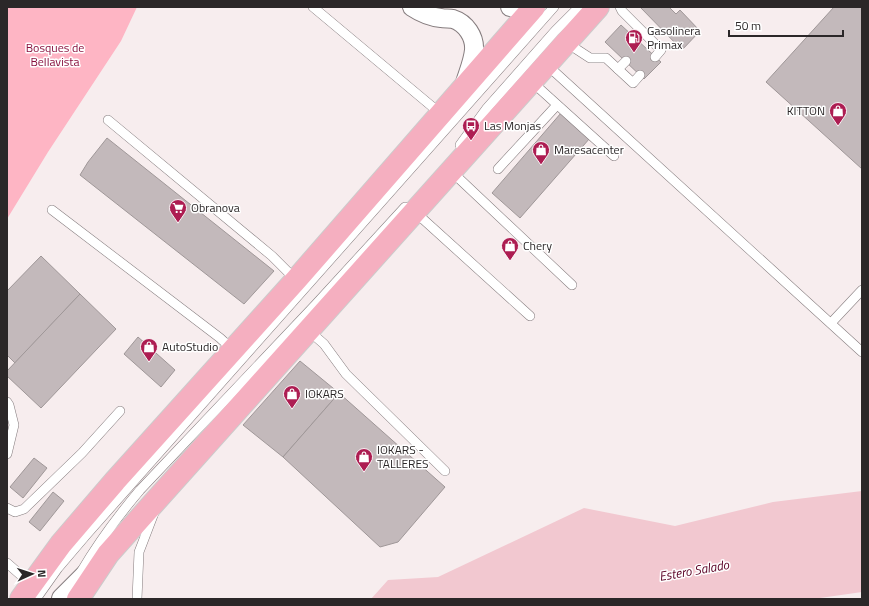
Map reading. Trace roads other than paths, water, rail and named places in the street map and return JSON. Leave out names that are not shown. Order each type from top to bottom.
[{"type":"main road","points":[[68,598],[308,330],[412,206],[450,171],[598,7]]},
{"type":"main road","points":[[29,594],[61,544],[110,487],[296,280],[533,8]]},
{"type":"street","points":[[412,7],[432,17],[453,19],[462,23],[468,29],[473,40],[474,50],[463,88]]},
{"type":"street","points":[[510,7],[533,8]]},
{"type":"lane","points":[[313,7],[442,114]]},
{"type":"lane","points":[[7,563],[29,594],[58,568],[554,7]]},
{"type":"lane","points":[[455,150],[465,139],[487,108],[555,31],[579,7]]},
{"type":"lane","points":[[620,7],[645,41],[661,50],[655,57]]},
{"type":"lane","points":[[567,43],[590,58],[606,58],[633,83],[640,75]]},
{"type":"lane","points":[[618,69],[626,61]]},
{"type":"lane","points":[[546,65],[862,352]]},
{"type":"lane","points":[[531,81],[614,156]]},
{"type":"lane","points":[[498,169],[557,105]]},
{"type":"lane","points":[[108,120],[272,256],[296,280]]},
{"type":"lane","points":[[450,171],[572,286]]},
{"type":"lane","points":[[68,598],[94,550],[116,519],[140,490],[316,304],[412,206],[530,316]]},
{"type":"lane","points":[[52,210],[220,338],[233,350]]},
{"type":"lane","points":[[831,324],[862,290]]},
{"type":"lane","points":[[308,330],[324,344],[346,374],[445,472]]},
{"type":"lane","points":[[7,402],[14,425],[7,454]]},
{"type":"lane","points":[[7,508],[15,512],[24,509],[82,453],[120,411]]},
{"type":"lane","points":[[137,599],[139,552],[160,496]]},
{"type":"water","name":"Estero Salado","points":[[862,491],[862,592],[813,599],[371,599],[388,580],[438,577],[584,508],[675,526],[773,502]]},
{"type":"place","name":"Gasolinera Primax","points":[[634,53]]},
{"type":"place","name":"KITTON","points":[[838,126]]},
{"type":"place","name":"Las Monjas","points":[[471,141]]},
{"type":"place","name":"Maresacenter","points":[[541,165]]},
{"type":"place","name":"Obranova","points":[[178,223]]},
{"type":"place","name":"Chery","points":[[510,261]]},
{"type":"place","name":"AutoStudio","points":[[149,362]]},
{"type":"place","name":"IOKARS","points":[[292,409]]},
{"type":"place","name":"IOKARS - TALLERES","points":[[364,472]]},
{"type":"park label","name":"Bosques de Bellavista","points":[[55,55]]}]
